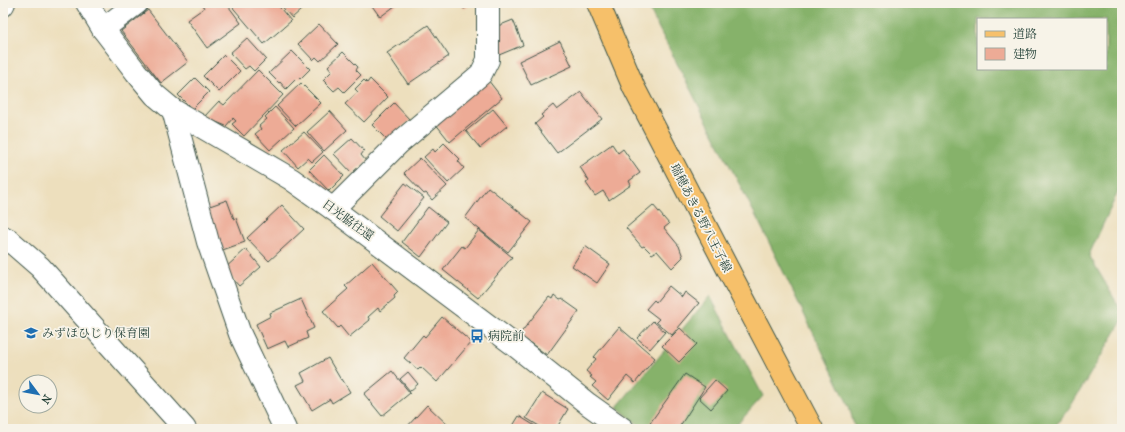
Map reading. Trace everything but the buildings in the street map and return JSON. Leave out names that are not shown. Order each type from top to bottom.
[{"type":"main road","name":"瑞穂あきる野八王子線","points":[[598,3],[634,88],[812,429]]},
{"type":"street","name":"日光脇往還","points":[[87,3],[104,29],[155,95],[174,110],[292,179],[513,344],[588,404],[623,429]]},
{"type":"street","points":[[104,29],[137,3]]},
{"type":"street","points":[[333,209],[399,142],[481,74],[488,60],[488,3]]},
{"type":"street","points":[[174,110],[208,242],[235,320],[240,334],[285,429]]},
{"type":"street","points":[[3,237],[9,240],[40,267],[185,429]]},
{"type":"green space","points":[[648,3],[1122,3],[1122,183],[1089,255],[1122,312],[1122,321],[1072,404],[1053,429],[855,429],[849,406],[761,226],[654,19]]},
{"type":"green space","points":[[710,296],[763,396],[733,429],[644,429],[617,407]]},
{"type":"place","name":"みずほひじり保育園","points":[[31,333]]},
{"type":"place","name":"病院前","points":[[477,336]]}]
